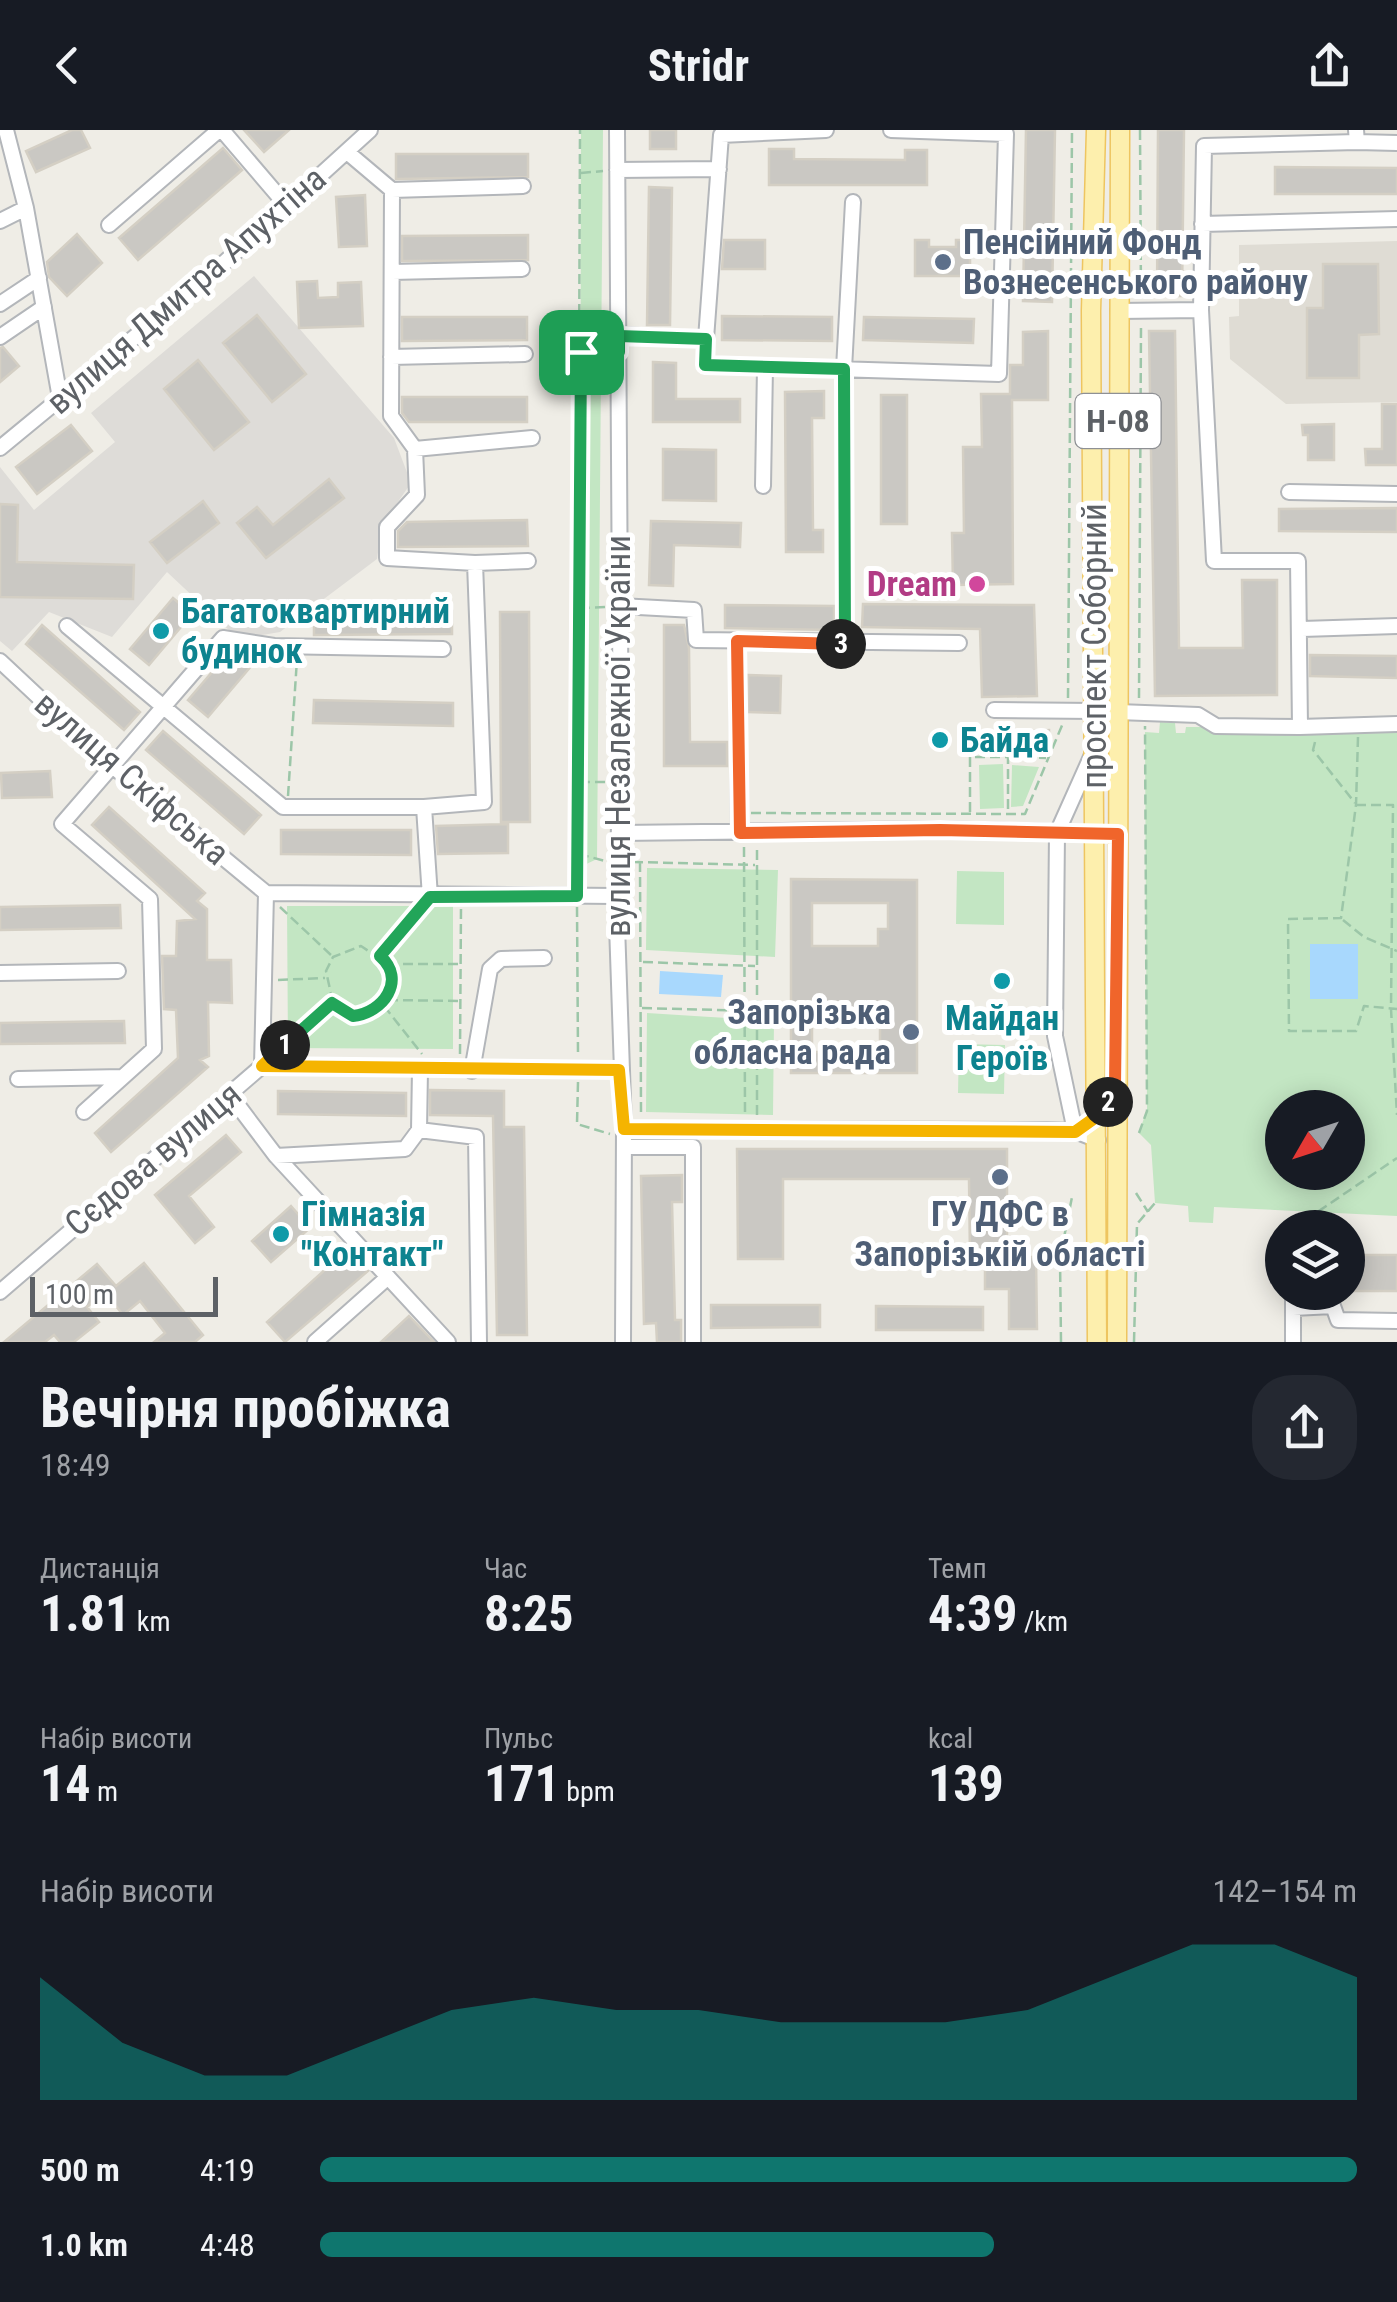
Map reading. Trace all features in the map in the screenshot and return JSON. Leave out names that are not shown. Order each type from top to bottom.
[{"type":"main road","name":"проспект Соборний","points":[[1096,130],[1091,311],[1096,1117],[1117,1342]]},
{"type":"main road","name":"проспект Соборний","points":[[1097,1342],[1115,1086],[1120,130]]},
{"type":"main road","points":[[1095,711],[1118,712]]},
{"type":"main road","points":[[1096,1117],[1115,1086]]},
{"type":"street","points":[[3,130],[26,208],[60,398]]},
{"type":"street","points":[[109,224],[220,130],[287,206]]},
{"type":"street","name":"вулиця Дмитра Апухтіна","points":[[0,448],[287,206],[370,130]]},
{"type":"street","name":"вулиця Незалежної України","points":[[617,130],[621,782],[616,896],[624,1129],[623,1342]]},
{"type":"street","points":[[826,130],[721,135],[705,365],[999,374],[1006,134],[891,130]]},
{"type":"street","points":[[1300,726],[1302,628],[1298,561],[1214,561],[1201,310],[1204,146],[1357,136],[1397,143]]},
{"type":"street","points":[[347,152],[392,190],[524,186]]},
{"type":"street","points":[[617,170],[719,169]]},
{"type":"street","points":[[392,190],[391,416],[415,449],[417,495],[387,528],[387,558],[475,563],[528,561]]},
{"type":"street","points":[[845,644],[844,369],[853,202]]},
{"type":"street","points":[[0,222],[26,208]]},
{"type":"street","points":[[1202,224],[1397,219]]},
{"type":"street","points":[[392,272],[522,269]]},
{"type":"street","points":[[0,304],[39,278]]},
{"type":"street","points":[[0,336],[44,307]]},
{"type":"street","points":[[1118,311],[1201,310]]},
{"type":"street","points":[[619,336],[706,339]]},
{"type":"street","points":[[391,356],[525,354]]},
{"type":"street","points":[[763,486],[765,367]]},
{"type":"street","points":[[415,449],[532,438]]},
{"type":"street","points":[[1289,492],[1397,494]]},
{"type":"street","points":[[68,626],[288,808],[424,807],[484,802],[475,563]]},
{"type":"street","points":[[620,606],[694,610],[696,640],[959,643]]},
{"type":"street","points":[[1302,628],[1397,626]]},
{"type":"street","points":[[84,1112],[154,1049],[150,899],[62,824],[223,638],[298,646],[443,649]]},
{"type":"street","points":[[737,641],[742,839]]},
{"type":"street","name":"вулиця Скіфська","points":[[0,661],[110,764],[266,893]]},
{"type":"street","points":[[994,710],[1095,711]]},
{"type":"street","points":[[1118,712],[1198,716],[1216,726],[1397,724]]},
{"type":"street","points":[[1075,1132],[1055,1036],[1056,833],[1096,747]]},
{"type":"street","points":[[424,807],[430,897]]},
{"type":"street","points":[[620,833],[742,839],[1118,834]]},
{"type":"street","points":[[616,896],[266,893],[262,1066],[619,1070]]},
{"type":"street","points":[[466,1070],[490,969],[501,960],[544,958]]},
{"type":"street","points":[[0,973],[118,971]]},
{"type":"street","name":"Сєдова вулиця","points":[[0,1292],[262,1066]]},
{"type":"street","points":[[276,1156],[405,1149],[419,1130],[428,1070]]},
{"type":"street","points":[[18,1079],[123,1077]]},
{"type":"street","points":[[230,1095],[276,1156],[448,1342]]},
{"type":"street","points":[[1075,1132],[1096,1117]]},
{"type":"street","points":[[624,1129],[1075,1132],[1098,1140]]},
{"type":"street","points":[[419,1130],[476,1138],[480,1342]]},
{"type":"street","points":[[624,1148],[693,1147],[693,1342]]},
{"type":"street","points":[[315,1342],[388,1276]]},
{"type":"street","points":[[1293,1310],[1293,1342]]},
{"type":"street","points":[[1334,1310],[1338,1320],[1397,1321]]},
{"type":"path","points":[[577,1124],[580,130]]},
{"type":"path","points":[[739,812],[1026,814],[1068,711],[1072,130]]},
{"type":"path","points":[[1138,1133],[1147,1111],[1140,130]]},
{"type":"path","points":[[580,173],[617,170]]},
{"type":"path","points":[[581,352],[619,352]]},
{"type":"path","points":[[579,608],[620,606]]},
{"type":"path","points":[[288,808],[298,646]]},
{"type":"path","points":[[1341,918],[1356,804],[1358,724]]},
{"type":"path","points":[[1320,725],[1312,750],[1356,804]]},
{"type":"path","points":[[970,813],[970,757],[1048,758]]},
{"type":"path","points":[[1008,758],[1008,814]]},
{"type":"path","points":[[578,782],[621,782]]},
{"type":"path","points":[[1356,804],[1395,804],[1391,1009],[1397,1115]]},
{"type":"path","points":[[742,839],[745,1118]]},
{"type":"path","points":[[757,1119],[758,846]]},
{"type":"path","points":[[578,854],[617,861],[758,864]]},
{"type":"path","points":[[640,862],[641,1112]]},
{"type":"path","points":[[266,893],[333,958]]},
{"type":"path","points":[[461,896],[460,1001],[466,1070]]},
{"type":"path","points":[[380,956],[430,897]]},
{"type":"path","points":[[1394,951],[1364,937],[1341,918],[1288,919],[1289,1032],[1356,1031],[1364,1006],[1397,1009]]},
{"type":"path","points":[[361,946],[380,956],[388,964],[392,983],[387,1000],[376,1011],[353,1016],[332,1003],[326,978],[333,958],[346,948],[361,946]]},
{"type":"path","points":[[642,962],[758,966]]},
{"type":"path","points":[[388,964],[460,964]]},
{"type":"path","points":[[264,980],[326,978]]},
{"type":"path","points":[[387,1000],[460,1001]]},
{"type":"path","points":[[262,1066],[332,1003]]},
{"type":"path","points":[[383,1004],[428,1070]]},
{"type":"path","points":[[641,1008],[757,1011]]},
{"type":"path","points":[[745,1100],[758,1100]]},
{"type":"path","points":[[1320,1210],[1397,1158]]},
{"type":"path","points":[[1136,1194],[1148,1212]]},
{"type":"path","points":[[1062,1342],[1060,1258],[1072,1197]]},
{"type":"path","points":[[1134,1342],[1137,1224],[1155,1204]]},
{"type":"shaded area","points":[[1397,241],[1397,402],[1286,404],[1230,359],[1229,317],[1239,316],[1239,245]]},
{"type":"shaded area","points":[[254,276],[394,438],[411,483],[382,525],[377,559],[280,632],[256,636],[231,632],[167,572],[112,637],[49,612],[12,651],[0,641],[0,467],[34,510],[115,442],[91,413]]},
{"type":"green space","points":[[581,130],[603,130],[597,859],[580,867]]},
{"type":"green space","points":[[1160,722],[1175,723],[1176,733],[1185,733],[1186,727],[1216,727],[1216,734],[1397,733],[1397,1216],[1365,1214],[1365,1210],[1214,1207],[1213,1223],[1189,1222],[1188,1206],[1155,1203],[1151,1145],[1139,1133],[1147,1109],[1145,732],[1159,733]]},
{"type":"green space","points":[[1003,764],[1004,808],[980,809],[979,765]]},
{"type":"green space","points":[[1012,765],[1039,767],[1023,806],[1011,807]]},
{"type":"green space","points":[[647,868],[778,870],[775,957],[646,950]]},
{"type":"green space","points":[[957,871],[1004,872],[1004,925],[956,924]]},
{"type":"green space","points":[[287,906],[453,906],[453,1049],[288,1048]]},
{"type":"green space","points":[[647,1013],[774,1021],[773,1115],[646,1112]]},
{"type":"green space","points":[[959,1044],[1005,1045],[1004,1094],[958,1093]]},
{"type":"water","points":[[1310,944],[1358,944],[1358,999],[1310,999]]},
{"type":"water","points":[[660,971],[723,975],[721,997],[659,994]]},
{"type":"building","points":[[72,130],[81,130],[90,148],[36,172],[26,151]]},
{"type":"building","points":[[244,130],[289,130],[264,152]]},
{"type":"building","points":[[650,130],[676,130],[676,149],[650,149]]},
{"type":"building","points":[[1026,130],[1055,130],[1052,302],[1023,301]]},
{"type":"building","points":[[1158,130],[1184,130],[1182,296],[1157,296]]},
{"type":"building","points":[[223,148],[242,170],[138,260],[119,238]]},
{"type":"building","points":[[769,149],[794,149],[794,159],[905,160],[905,150],[927,150],[927,185],[769,185]]},
{"type":"building","points":[[396,154],[528,154],[528,177],[396,179]]},
{"type":"building","points":[[1275,167],[1397,168],[1397,194],[1275,194]]},
{"type":"building","points":[[649,187],[672,188],[670,325],[647,325]]},
{"type":"building","points":[[365,195],[367,246],[339,247],[336,197]]},
{"type":"building","points":[[77,234],[102,263],[67,296],[49,277],[47,262]]},
{"type":"building","points":[[528,235],[528,260],[402,261],[402,236]]},
{"type":"building","points":[[724,240],[765,240],[765,269],[722,269]]},
{"type":"building","name":"Пенсійний Фонд Вознесенського району","points":[[915,240],[929,240],[929,247],[956,247],[956,240],[970,240],[970,276],[915,276]]},
{"type":"building","points":[[1323,264],[1378,264],[1379,334],[1359,335],[1359,378],[1307,378],[1307,308],[1323,308]]},
{"type":"building","points":[[317,281],[318,298],[338,297],[338,283],[361,282],[363,326],[299,328],[297,282]]},
{"type":"building","points":[[257,315],[306,374],[272,402],[223,343]]},
{"type":"building","points":[[722,316],[832,317],[832,341],[722,340]]},
{"type":"building","points":[[402,317],[527,317],[527,340],[402,341]]},
{"type":"building","points":[[864,317],[974,319],[973,343],[863,340]]},
{"type":"building","points":[[1048,331],[1048,400],[1012,400],[1013,584],[953,585],[952,533],[964,533],[963,447],[982,447],[981,394],[1010,394],[1010,365],[1023,365],[1023,332]]},
{"type":"building","points":[[1149,331],[1175,331],[1179,648],[1243,648],[1242,580],[1277,580],[1277,695],[1155,696]]},
{"type":"building","points":[[0,348],[19,366],[0,382]]},
{"type":"building","points":[[198,360],[249,422],[214,450],[164,389]]},
{"type":"building","points":[[653,362],[676,363],[676,399],[740,399],[740,422],[653,422]]},
{"type":"building","points":[[824,391],[824,418],[812,418],[813,530],[823,530],[823,552],[786,552],[785,392]]},
{"type":"building","points":[[881,395],[907,395],[907,524],[881,524]]},
{"type":"building","points":[[402,397],[527,397],[527,422],[409,422],[402,413]]},
{"type":"building","points":[[1382,404],[1397,404],[1397,465],[1366,465],[1365,449],[1382,449]]},
{"type":"building","points":[[1334,424],[1334,460],[1308,460],[1308,435],[1303,435],[1302,425]]},
{"type":"building","points":[[71,425],[92,451],[37,494],[16,467]]},
{"type":"building","points":[[663,449],[716,450],[716,501],[663,500]]},
{"type":"building","points":[[329,479],[344,498],[266,558],[237,523],[257,507],[273,525]]},
{"type":"building","points":[[203,501],[219,523],[167,563],[150,542]]},
{"type":"building","points":[[0,504],[18,505],[17,562],[134,565],[133,599],[0,597]]},
{"type":"building","points":[[1397,508],[1397,532],[1279,531],[1279,509]]},
{"type":"building","points":[[527,520],[528,546],[398,547],[398,531],[407,522]]},
{"type":"building","points":[[651,521],[741,523],[740,547],[674,545],[673,586],[649,585]]},
{"type":"building","name":"Багатоквартирний будинок","points":[[173,598],[192,614],[149,665],[130,649]]},
{"type":"building","points":[[863,604],[1034,605],[1037,696],[982,697],[980,629],[862,627]]},
{"type":"building","points":[[725,605],[834,606],[834,630],[725,628]]},
{"type":"building","points":[[452,611],[452,634],[314,635],[314,612]]},
{"type":"building","points":[[500,612],[529,612],[530,822],[501,822]]},
{"type":"building","points":[[42,625],[140,712],[124,730],[26,644]]},
{"type":"building","points":[[664,625],[684,625],[689,648],[690,742],[727,742],[727,766],[664,766]]},
{"type":"building","points":[[231,650],[258,658],[208,717],[188,700]]},
{"type":"building","points":[[1310,655],[1397,656],[1397,678],[1310,676]]},
{"type":"building","points":[[748,675],[781,676],[780,713],[748,712]]},
{"type":"building","points":[[314,700],[453,703],[453,726],[313,723]]},
{"type":"building","points":[[1049,730],[1049,747],[1017,749],[1016,732]]},
{"type":"building","points":[[163,731],[261,815],[244,834],[146,750]]},
{"type":"building","points":[[50,771],[52,797],[2,798],[1,773]]},
{"type":"building","points":[[109,807],[205,893],[197,901],[207,909],[207,960],[231,960],[232,1003],[208,1002],[209,1056],[200,1060],[208,1067],[111,1152],[95,1133],[178,1058],[176,1010],[164,1009],[162,956],[176,956],[177,921],[195,919],[92,825]]},
{"type":"building","points":[[508,824],[508,853],[438,854],[436,826]]},
{"type":"building","points":[[281,830],[411,830],[411,855],[281,854]]},
{"type":"building","points":[[791,879],[917,880],[917,1073],[791,1073]],"holes":[[[812,903],[888,903],[888,929],[878,929],[878,946],[812,946]],[[812,1008],[880,1009],[880,1052],[812,1052]]]},
{"type":"building","points":[[120,905],[121,928],[0,930],[0,907]]},
{"type":"building","points":[[124,1021],[125,1043],[0,1044],[0,1023]]},
{"type":"building","points":[[430,1090],[504,1091],[504,1127],[524,1127],[527,1335],[497,1335],[493,1116],[430,1115]]},
{"type":"building","points":[[278,1091],[406,1093],[406,1116],[278,1114]]},
{"type":"building","points":[[226,1135],[241,1152],[189,1196],[214,1227],[195,1243],[155,1195]]},
{"type":"building","points":[[737,1149],[1007,1149],[1007,1257],[1036,1257],[1037,1329],[1009,1329],[1009,1289],[985,1289],[985,1258],[970,1258],[969,1179],[783,1179],[783,1259],[738,1259]]},
{"type":"building","points":[[682,1175],[682,1202],[672,1202],[675,1320],[681,1320],[681,1342],[657,1342],[656,1323],[644,1324],[641,1176]]},
{"type":"building","name":"Гімназія \"Контакт\"","points":[[291,1206],[310,1228],[271,1262],[252,1241]]},
{"type":"building","points":[[348,1249],[368,1271],[285,1342],[267,1322]]},
{"type":"building","points":[[1365,1255],[1397,1255],[1397,1291],[1365,1291]]},
{"type":"building","points":[[144,1263],[203,1335],[195,1342],[154,1342],[165,1333],[140,1301],[123,1315],[105,1292],[87,1307],[99,1322],[74,1342],[60,1342],[54,1335],[45,1342],[4,1342],[97,1264],[116,1286]]},
{"type":"building","points":[[711,1305],[820,1305],[820,1327],[711,1328]]},
{"type":"building","points":[[876,1306],[983,1307],[983,1330],[876,1330]]},
{"type":"building","points":[[409,1316],[434,1342],[381,1342]]},
{"type":"place","name":"Пенсійний Фонд Вознесенського району","points":[[943,262]]},
{"type":"place","name":"Dream","points":[[977,584]]},
{"type":"place","name":"Багатоквартирний будинок","points":[[161,631]]},
{"type":"place","name":"Байда","points":[[940,740]]},
{"type":"place","name":"Майдан Героїв","points":[[1002,981]]},
{"type":"place","name":"Запорізька обласна рада","points":[[911,1032]]},
{"type":"place","name":"ГУ ДФС в Запорізькій області","points":[[1000,1177]]},
{"type":"place","name":"Гімназія \"Контакт\"","points":[[281,1234]]},
{"type":"route","points":[[619,336],[706,339],[705,365],[844,369],[845,644],[737,641],[740,833],[940,830],[1118,834],[1115,1086],[1104,1109],[1075,1132],[624,1129],[619,1070],[262,1066],[332,1003],[353,1016],[376,1011],[387,1000],[392,983],[388,964],[380,956],[430,897],[577,896],[581,352],[619,352],[619,336]]}]
